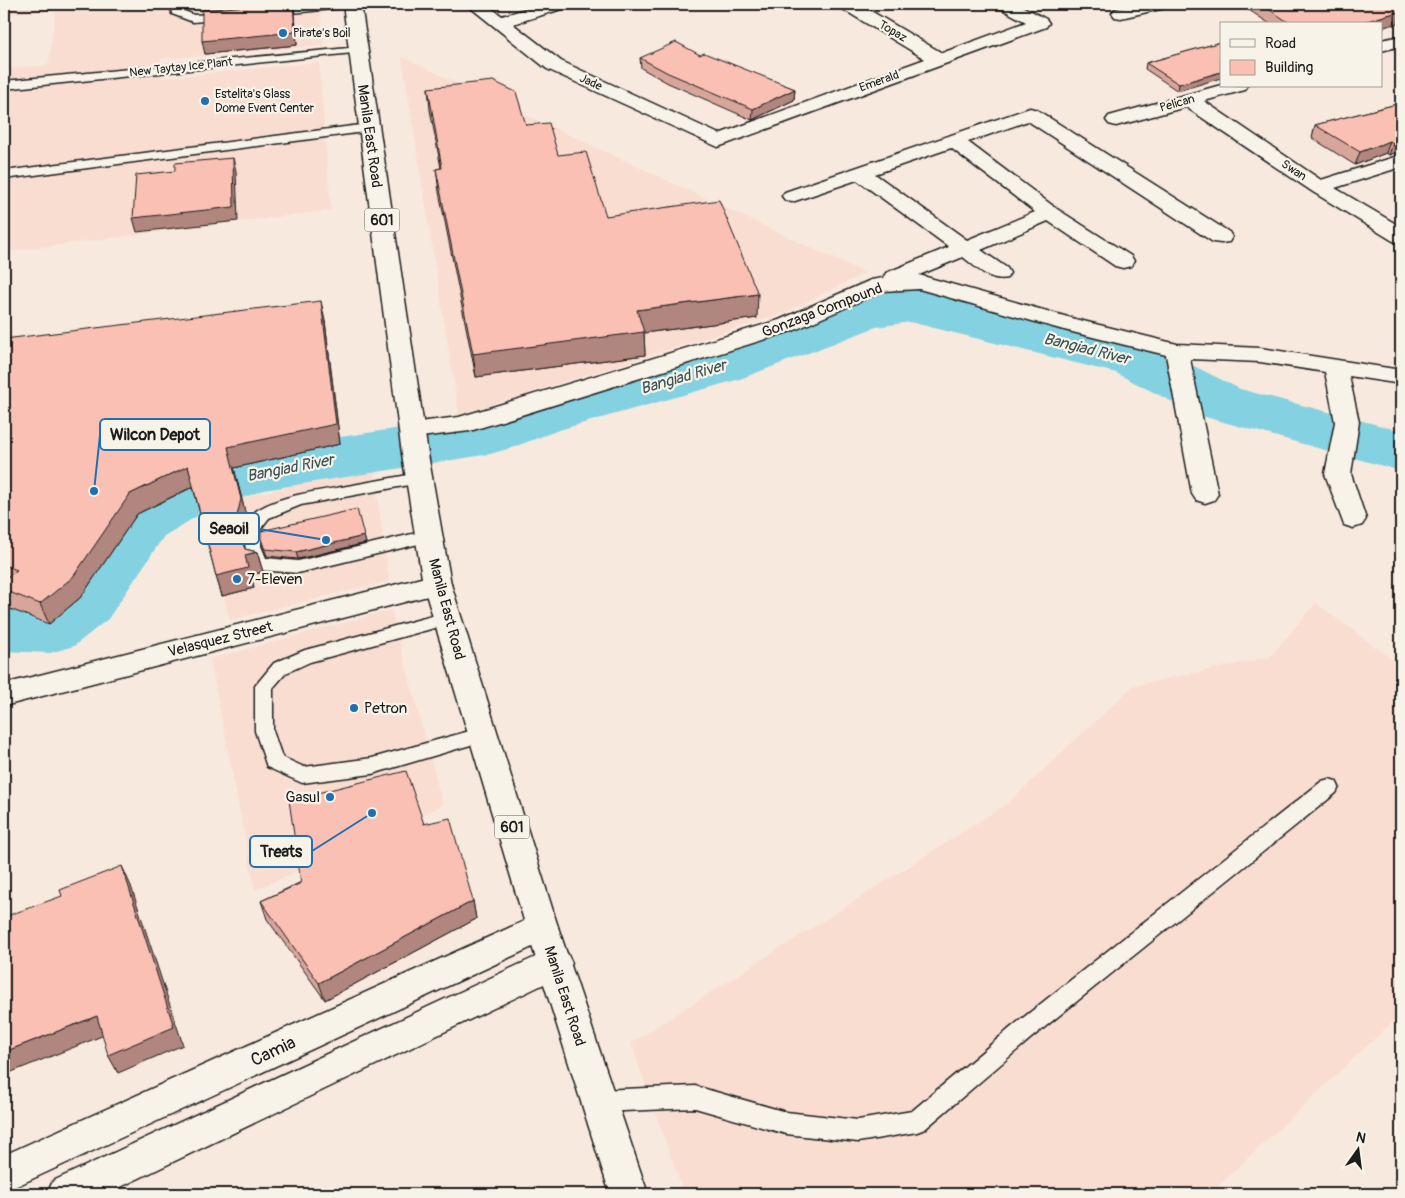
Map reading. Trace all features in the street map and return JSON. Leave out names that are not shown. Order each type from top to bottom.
[{"type":"street","name":"Manila East Road","points":[[352,4],[368,128],[415,449],[437,584],[542,927],[629,1194]]},
{"type":"street","name":"Jade","points":[[475,4],[554,65],[718,141]]},
{"type":"street","points":[[499,23],[559,4]]},
{"type":"street","name":"Topaz","points":[[847,4],[939,59]]},
{"type":"street","name":"Emerald","points":[[718,141],[1040,23],[1006,4]]},
{"type":"street","points":[[1121,13],[1159,4]]},
{"type":"street","points":[[1382,46],[1401,41]]},
{"type":"street","name":"Pelican","points":[[1116,120],[1231,88]]},
{"type":"street","name":"Swan","points":[[1189,100],[1319,187],[1366,217],[1401,236]]},
{"type":"street","points":[[792,196],[861,174],[1030,114],[1221,237]]},
{"type":"street","points":[[954,141],[1050,213],[1123,262]]},
{"type":"street","points":[[1319,187],[1401,161]]},
{"type":"street","points":[[861,174],[999,273]]},
{"type":"street","points":[[879,285],[1050,213]]},
{"type":"street","name":"Gonzaga Compound","points":[[415,449],[461,425],[787,326],[879,285],[920,282],[1068,324],[1177,351],[1260,355],[1401,377]]},
{"type":"street","points":[[1177,351],[1205,494]]},
{"type":"street","points":[[1335,366],[1347,422],[1338,474],[1354,519]]},
{"type":"street","name":"Velasquez Street","points":[[4,695],[437,584]]},
{"type":"street","name":"Camia","points":[[4,1174],[542,927]]},
{"type":"street","points":[[66,1194],[554,963]]},
{"type":"lane","points":[[176,4],[176,12],[193,19],[242,14]]},
{"type":"lane","points":[[262,13],[352,4]]},
{"type":"lane","name":"New Taytay Ice Plant","points":[[4,84],[358,50]]},
{"type":"lane","points":[[4,175],[368,128]]},
{"type":"lane","points":[[415,449],[263,514],[254,526],[253,546],[259,564],[298,566],[429,536]]},
{"type":"lane","points":[[448,618],[305,657],[280,668],[264,686],[264,731],[274,762],[302,774],[372,766],[484,734]]},
{"type":"lane","points":[[599,1101],[695,1097],[786,1123],[858,1131],[917,1121],[1022,1032],[1329,787]]},
{"type":"shaded area","points":[[11,4],[320,4],[324,45],[161,59],[161,78],[319,62],[331,210],[4,252],[4,69],[48,65],[56,10],[9,14]]},
{"type":"shaded area","points":[[402,57],[865,273],[785,313],[459,415]]},
{"type":"shaded area","points":[[373,466],[389,581],[230,620],[200,508]]},
{"type":"shaded area","points":[[1316,603],[1401,666],[1401,1014],[1210,1194],[684,1194],[631,1043],[1007,804],[1133,686],[1270,657]]},
{"type":"shaded area","points":[[391,610],[443,805],[255,890],[210,659]]},
{"type":"building","points":[[204,4],[227,4],[204,6]]},
{"type":"building","points":[[293,4],[295,32],[202,41],[202,10]]},
{"type":"building","points":[[1261,4],[1401,4],[1401,11],[1364,22],[1288,22]]},
{"type":"building","points":[[676,42],[700,55],[704,53],[795,89],[753,109],[668,73],[640,58]]},
{"type":"building","points":[[1220,42],[1220,72],[1179,84],[1146,63]]},
{"type":"building","points":[[493,81],[516,92],[526,125],[549,123],[558,155],[586,152],[606,216],[719,200],[758,294],[637,310],[644,332],[473,354],[436,169],[442,168],[428,88]]},
{"type":"building","points":[[1401,103],[1401,140],[1393,143],[1390,141],[1360,152],[1315,125]]},
{"type":"building","points":[[233,158],[234,207],[133,218],[136,175],[175,171],[175,163]]},
{"type":"building","points":[[321,301],[336,424],[228,447],[241,499],[237,516],[239,533],[245,549],[257,552],[245,555],[248,568],[216,576],[188,466],[130,494],[73,577],[40,604],[4,590],[4,580],[17,570],[4,565],[4,339]]},
{"type":"building","points":[[357,509],[364,536],[296,552],[265,549],[261,539],[261,531]]},
{"type":"building","points":[[406,771],[424,824],[450,818],[473,901],[319,983],[261,901],[301,883],[289,800]]},
{"type":"building","points":[[122,866],[174,1027],[108,1055],[97,1016],[4,1052],[4,917],[62,896],[60,890]]},
{"type":"waterway","name":"Bangiad River","points":[[4,626],[50,628],[84,602],[141,520],[182,497],[254,471],[490,434],[538,416],[720,366],[864,312],[910,305],[1136,360],[1219,402],[1401,451]]},
{"type":"place","name":"Pirate's Boil","points":[[283,33]]},
{"type":"place","name":"Estelita's Glass Dome Event Center","points":[[205,101]]},
{"type":"place","name":"Wilcon Depot","points":[[94,491]]},
{"type":"place","name":"Seaoil","points":[[326,540]]},
{"type":"place","name":"7-Eleven","points":[[237,579]]},
{"type":"place","name":"Petron","points":[[354,708]]},
{"type":"place","name":"Gasul","points":[[330,797]]},
{"type":"place","name":"Treats","points":[[372,813]]}]
